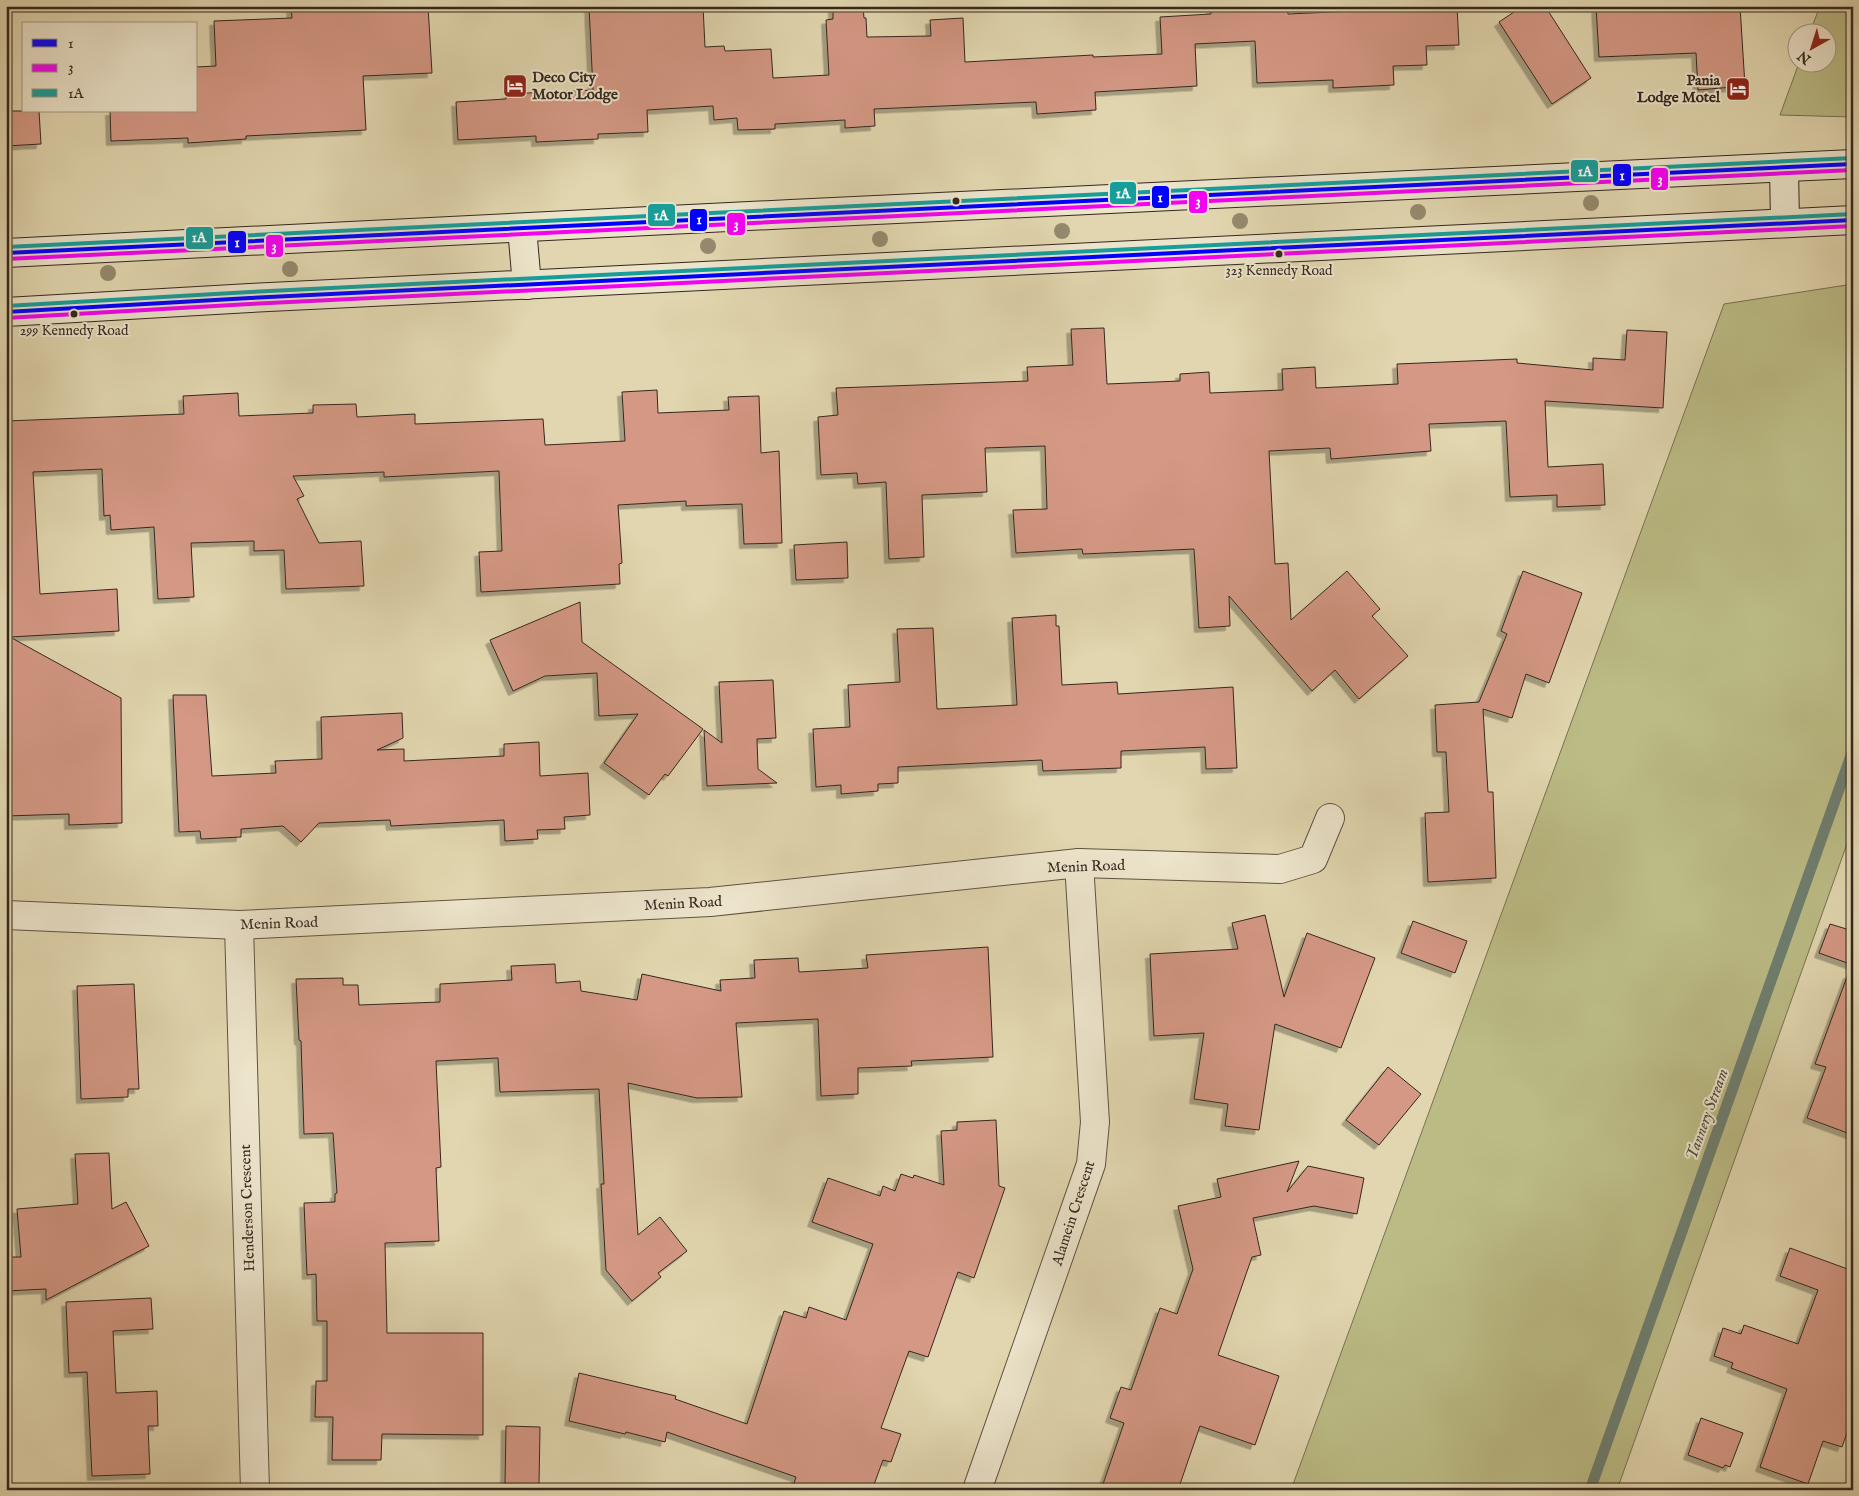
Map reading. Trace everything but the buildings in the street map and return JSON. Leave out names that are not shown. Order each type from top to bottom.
[{"type":"main road","points":[[6,253],[1853,164]]},
{"type":"main road","points":[[1784,168],[1785,223]]},
{"type":"main road","points":[[6,312],[250,298],[1853,220]]},
{"type":"main road","points":[[522,228],[527,285]]},
{"type":"main road","name":"Menin Road","points":[[6,915],[240,925],[710,902],[1079,863],[1280,869],[1313,859],[1330,818]]},
{"type":"main road","name":"Alamein Crescent","points":[[976,1490],[1091,1164],[1095,1122],[1079,863]]},
{"type":"main road","name":"Henderson Crescent","points":[[240,925],[255,1490]]},
{"type":"green space","points":[[1820,6],[1853,6],[1853,117],[1780,115],[1796,72],[1836,72],[1836,22],[1814,22]]},
{"type":"green space","points":[[1853,284],[1853,827],[1617,1490],[1291,1490],[1724,304]]},
{"type":"waterway","name":"Tannery Stream","points":[[1590,1490],[1853,750]]},
{"type":"transit line","name":"1A","points":[[6,247],[1853,158]]},
{"type":"transit line","name":"1","points":[[6,253],[1853,164]]},
{"type":"transit line","name":"3","points":[[6,259],[1853,170]]},
{"type":"transit line","name":"1A","points":[[6,306],[250,292],[1853,214]]},
{"type":"transit line","name":"1","points":[[6,312],[250,298],[1853,220]]},
{"type":"transit line","name":"3","points":[[6,318],[250,304],[1853,226]]},
{"type":"place","name":"Deco City Motor Lodge","points":[[515,86]]},
{"type":"place","name":"Pania Lodge Motel","points":[[1738,89]]},
{"type":"place","name":"323 Kennedy Road","points":[[1279,254]]},
{"type":"place","name":"299 Kennedy Road","points":[[74,314]]}]
